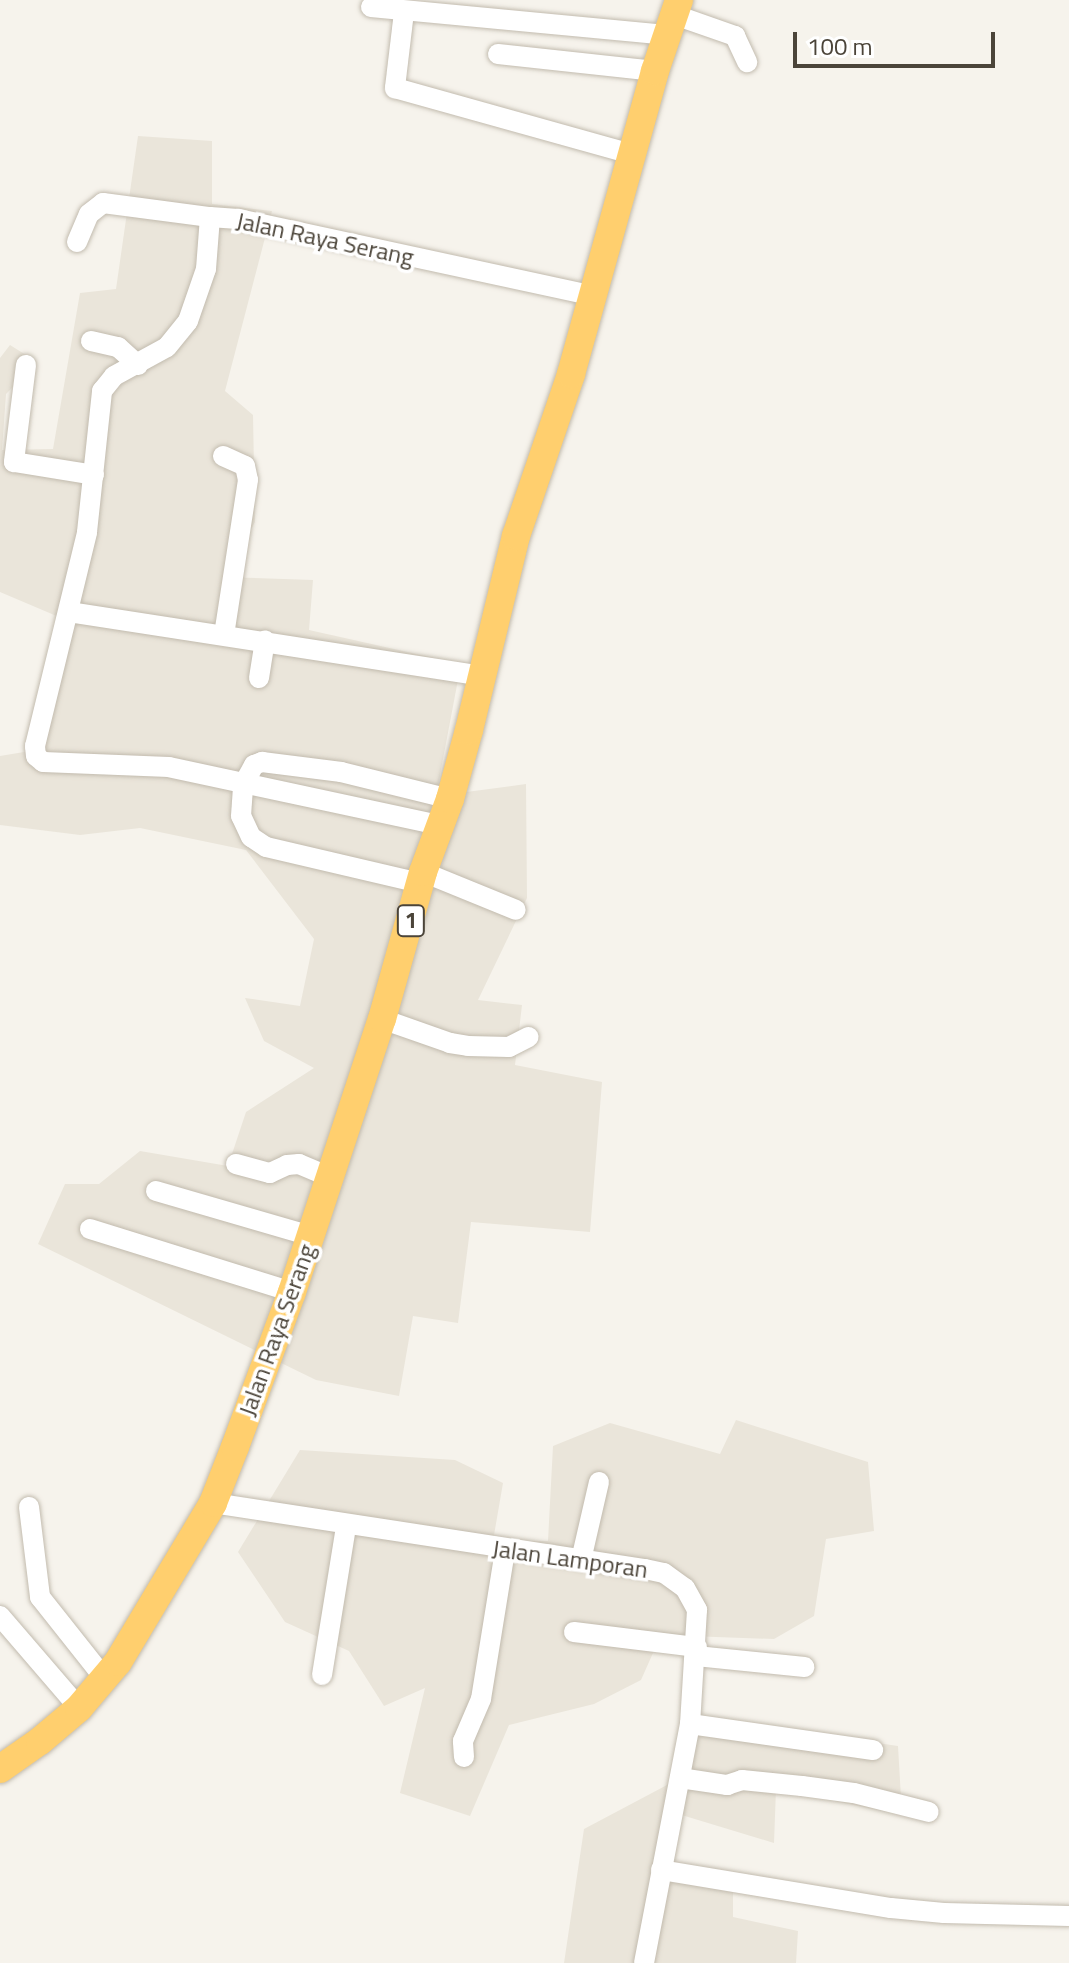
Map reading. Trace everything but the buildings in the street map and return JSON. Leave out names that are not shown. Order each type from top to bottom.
[{"type":"highway","name":"Jalan Raya Serang","points":[[0,1769],[79,1708],[105,1679],[213,1503],[292,1292],[382,1019],[482,676],[516,536],[571,374],[631,154],[674,17]]},
{"type":"street","points":[[371,7],[404,12],[674,17],[735,36],[747,62]]},
{"type":"street","points":[[404,12],[395,88],[631,154]]},
{"type":"street","points":[[498,54],[655,71]]},
{"type":"street","points":[[77,242],[89,214],[103,203],[210,217]]},
{"type":"street","name":"Jalan Raya Serang","points":[[444,812],[243,785],[169,767],[39,759],[35,746],[87,532],[104,385],[167,347],[188,321],[206,269],[210,217],[238,219],[593,296]]},
{"type":"street","points":[[91,341],[118,347],[138,365]]},
{"type":"street","points":[[26,365],[23,408],[7,461],[94,475]]},
{"type":"street","points":[[223,456],[245,466],[248,480],[224,635]]},
{"type":"street","points":[[69,612],[482,676]]},
{"type":"street","points":[[259,678],[265,640]]},
{"type":"street","points":[[444,812],[341,772],[262,762],[254,765],[243,785],[241,816],[251,837],[266,847],[422,878],[516,910]]},
{"type":"street","points":[[382,1019],[450,1043],[468,1046],[509,1047],[529,1037]]},
{"type":"street","points":[[236,1164],[270,1173],[299,1164],[330,1177]]},
{"type":"street","points":[[156,1191],[311,1236]]},
{"type":"street","points":[[90,1229],[292,1292]]},
{"type":"street","points":[[581,1560],[599,1482]]},
{"type":"street","name":"Jalan Lamporan","points":[[213,1503],[346,1526],[645,1569],[675,1579],[691,1595],[697,1610],[697,1651],[690,1724],[644,1963]]},
{"type":"street","points":[[29,1507],[40,1597],[105,1679]]},
{"type":"street","points":[[322,1675],[346,1526]]},
{"type":"street","points":[[464,1757],[463,1741],[481,1699],[505,1550]]},
{"type":"street","points":[[0,1616],[79,1708]]},
{"type":"street","points":[[574,1632],[804,1667]]},
{"type":"street","points":[[690,1724],[873,1750]]},
{"type":"street","points":[[680,1778],[727,1785],[742,1780],[854,1793],[929,1812]]},
{"type":"street","points":[[661,1870],[891,1908],[944,1913],[1069,1916]]},
{"type":"shaded area","points":[[138,136],[212,141],[212,204],[272,211],[225,391],[253,415],[255,522],[225,577],[313,580],[309,630],[461,664],[436,796],[526,784],[527,898],[478,1000],[522,1005],[515,1065],[602,1082],[590,1232],[471,1222],[458,1323],[413,1316],[399,1396],[316,1380],[38,1244],[65,1184],[99,1184],[140,1151],[228,1166],[246,1112],[314,1068],[264,1041],[245,998],[300,1006],[314,939],[246,850],[140,828],[80,835],[0,825],[0,756],[42,749],[66,620],[0,592],[0,358],[10,345],[37,362],[6,394],[2,450],[53,449],[80,293],[116,289]]},
{"type":"shaded area","points":[[736,1420],[868,1462],[874,1531],[826,1539],[814,1616],[774,1639],[661,1635],[641,1680],[594,1704],[509,1725],[470,1816],[400,1793],[425,1688],[384,1706],[349,1651],[285,1622],[238,1552],[300,1450],[455,1460],[503,1483],[493,1541],[548,1541],[553,1446],[610,1423],[720,1454]]},
{"type":"shaded area","points":[[698,1717],[898,1746],[902,1815],[776,1789],[774,1843],[675,1813],[663,1863],[733,1876],[733,1917],[798,1931],[796,1963],[564,1963],[584,1829],[667,1785]]}]
